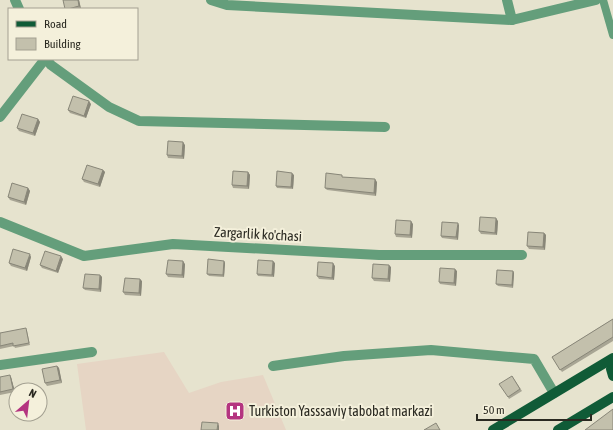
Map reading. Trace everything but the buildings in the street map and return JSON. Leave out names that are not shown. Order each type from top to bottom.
[{"type":"main road","points":[[493,430],[613,358]]},
{"type":"main road","points":[[613,364],[611,369],[613,376]]},
{"type":"main road","points":[[558,430],[613,396]]},
{"type":"street","points":[[211,0],[227,5],[512,20],[596,0]]},
{"type":"street","points":[[507,0],[512,20]]},
{"type":"street","points":[[0,117],[45,60]]},
{"type":"street","points":[[47,60],[51,66],[109,108],[139,121],[386,127]]},
{"type":"street","name":"Zargarlik ko'chasi","points":[[0,222],[84,256],[172,244],[379,255],[522,255]]},
{"type":"street","points":[[273,366],[344,356],[431,350],[534,359],[554,393]]},
{"type":"street","points":[[0,365],[92,352]]},
{"type":"lane","points":[[603,0],[613,35]]},
{"type":"shaded area","points":[[164,352],[189,393],[221,382],[263,375],[286,430],[86,430],[77,364]]},
{"type":"place","name":"Turkiston Yasssaviy tabobat markazi","points":[[235,411]]}]
